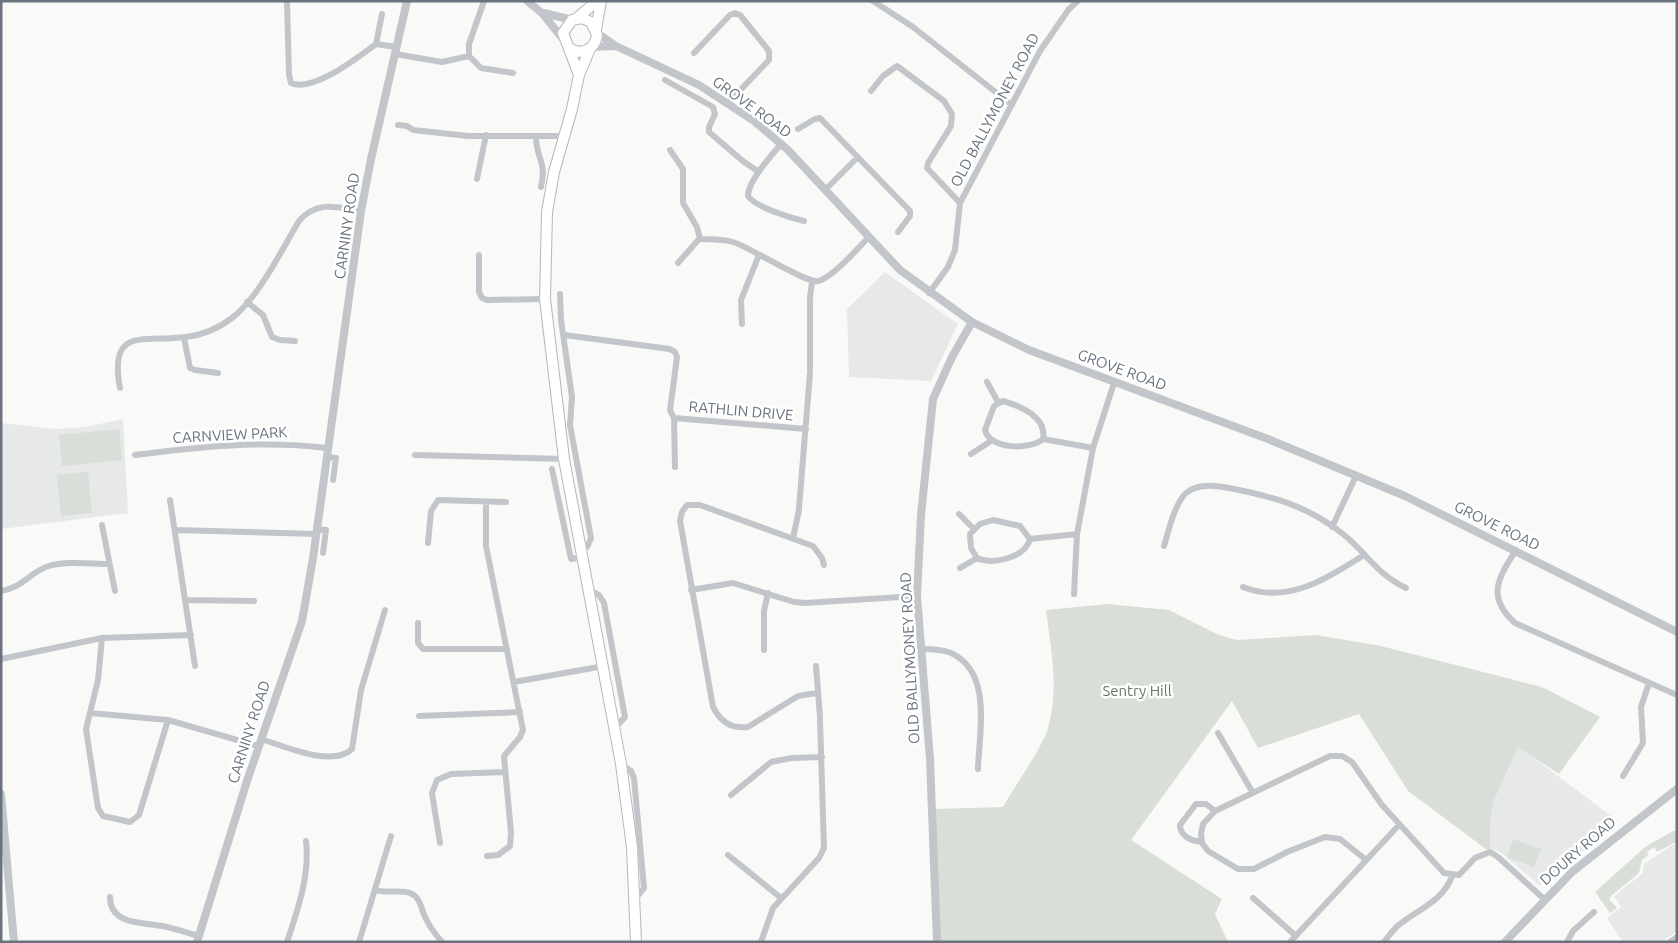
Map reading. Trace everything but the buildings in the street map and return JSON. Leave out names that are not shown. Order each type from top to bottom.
[{"type":"main road","points":[[579,75],[566,43],[564,28],[598,1]]},
{"type":"main road","points":[[602,1],[596,39],[579,75],[572,109],[563,136],[547,212],[545,299],[564,459],[616,727],[632,848],[636,942]]},
{"type":"main road","points":[[574,19],[587,20],[597,31]]},
{"type":"main road","points":[[566,43],[579,52],[591,48]]},
{"type":"street","points":[[287,1],[289,76],[291,83],[298,86],[313,83],[347,65],[376,44],[382,14]]},
{"type":"street","name":"CARNINY ROAD","points":[[198,939],[260,743],[302,621],[370,159],[407,1]]},
{"type":"street","points":[[484,1],[469,44],[469,56],[481,68],[513,73]]},
{"type":"street","points":[[526,1],[542,13],[566,43]]},
{"type":"street","points":[[873,1],[913,27],[1012,105]]},
{"type":"street","name":"OLD BALLYMONEY ROAD","points":[[929,293],[948,267],[955,250],[960,203],[1040,51],[1069,10],[1078,1]]},
{"type":"street","points":[[542,13],[574,19]]},
{"type":"street","points":[[694,53],[730,15],[735,13],[740,15],[769,51],[769,60],[728,103]]},
{"type":"street","name":"GROVE ROAD","points":[[597,31],[616,46],[699,85],[728,103],[781,144],[900,270],[929,293],[972,322],[1029,350],[1268,439],[1405,496],[1677,632]]},
{"type":"street","points":[[376,44],[442,62],[469,56]]},
{"type":"street","name":"GROVE ROAD","points":[[591,48],[616,46]]},
{"type":"street","points":[[871,91],[883,76],[897,66],[948,104],[952,114],[952,123],[928,162],[927,168],[960,203]]},
{"type":"street","points":[[665,80],[713,107],[716,114],[709,127],[709,132],[746,164],[759,172]]},
{"type":"street","points":[[798,129],[820,118],[858,157],[910,212],[910,216],[898,232]]},
{"type":"street","points":[[398,125],[407,126],[413,130],[468,136],[563,136]]},
{"type":"street","points":[[477,179],[486,135]]},
{"type":"street","points":[[536,136],[536,147],[544,166],[540,187]]},
{"type":"street","points":[[781,144],[759,172],[747,193],[750,200],[792,218],[804,221]]},
{"type":"street","points":[[670,150],[682,169],[683,203],[697,226],[700,239]]},
{"type":"street","points":[[825,190],[858,157]]},
{"type":"street","points":[[120,388],[116,363],[121,350],[138,339],[184,338],[223,324],[247,302],[299,221],[307,212],[326,206],[362,211]]},
{"type":"street","points":[[700,239],[732,242],[812,282],[824,278],[868,238]]},
{"type":"street","points":[[678,263],[700,239]]},
{"type":"street","points":[[479,255],[479,292],[482,298],[487,300],[545,299]]},
{"type":"street","points":[[742,324],[741,300],[758,255]]},
{"type":"street","name":"RATHLIN DRIVE","points":[[793,538],[799,509],[806,430],[810,371],[810,298],[812,282]]},
{"type":"street","points":[[552,469],[571,559],[582,553],[591,538],[570,425],[572,397],[560,294]]},
{"type":"street","points":[[247,302],[263,316],[268,333],[273,338],[295,341]]},
{"type":"street","name":"OLD BALLYMONEY ROAD","points":[[937,942],[930,760],[917,596],[923,479],[933,400],[942,377],[972,322]]},
{"type":"street","name":"RATHLIN DRIVE","points":[[564,335],[673,350],[677,357],[670,410],[674,418],[675,467]]},
{"type":"street","points":[[184,338],[190,368],[218,373]]},
{"type":"street","points":[[987,382],[998,402]]},
{"type":"street","points":[[1074,594],[1077,534],[1093,448],[1114,383]]},
{"type":"street","points":[[557,400],[572,397]]},
{"type":"street","points":[[998,402],[1003,401],[1030,411],[1040,425],[1043,439]]},
{"type":"street","points":[[998,402],[986,426],[986,434],[991,441],[1000,445],[1011,446],[1036,443],[1043,439],[1093,448]]},
{"type":"street","name":"RATHLIN DRIVE","points":[[674,418],[806,430]]},
{"type":"street","points":[[971,454],[991,441]]},
{"type":"street","name":"CARNVIEW PARK","points":[[134,455],[196,447],[256,444],[295,444],[327,448]]},
{"type":"street","points":[[415,456],[564,459]]},
{"type":"street","points":[[326,457],[336,458],[333,480]]},
{"type":"street","points":[[1332,526],[1356,476]]},
{"type":"street","points":[[1164,546],[1183,498],[1192,490],[1208,486],[1222,486],[1277,498],[1297,506],[1332,526],[1364,554],[1383,575],[1406,588]]},
{"type":"street","points":[[170,500],[195,666]]},
{"type":"street","points":[[428,543],[430,511],[437,500],[506,502]]},
{"type":"street","points":[[486,502],[486,546],[520,712],[522,734],[504,755],[512,839],[510,846],[496,856],[487,856]]},
{"type":"street","points":[[817,693],[798,696],[748,726],[735,727],[723,721],[713,707],[680,521],[682,512],[687,505],[700,505],[793,538],[816,549],[824,565]]},
{"type":"street","points":[[959,514],[974,529]]},
{"type":"street","points":[[977,558],[969,541],[974,529],[986,521],[1020,526],[1030,538]]},
{"type":"street","points":[[102,525],[115,591]]},
{"type":"street","points":[[175,530],[326,530],[323,553]]},
{"type":"street","points":[[1030,538],[1077,534]]},
{"type":"street","points":[[960,568],[977,558],[990,561],[1015,555],[1025,547],[1030,538]]},
{"type":"street","points":[[1516,550],[1501,572],[1496,591],[1498,601],[1515,623],[1677,695]]},
{"type":"street","points":[[1243,587],[1258,593],[1271,594],[1319,583],[1364,554]]},
{"type":"street","points":[[1,591],[13,588],[41,570],[55,565],[109,564]]},
{"type":"street","points":[[691,590],[733,582],[805,603],[917,596]]},
{"type":"street","points":[[590,590],[598,595],[604,603],[625,717],[616,727]]},
{"type":"street","points":[[764,650],[764,612],[768,593]]},
{"type":"street","points":[[185,600],[254,601]]},
{"type":"street","points":[[90,713],[168,720],[320,756],[342,755],[352,749],[361,690],[385,610]]},
{"type":"street","points":[[418,624],[418,643],[423,650],[507,649]]},
{"type":"street","points":[[1,659],[102,638],[191,635]]},
{"type":"street","points":[[102,638],[98,676],[86,731],[98,810],[106,818],[128,822],[134,820],[140,813],[168,720]]},
{"type":"street","points":[[921,649],[952,654],[966,663],[974,675],[980,700],[978,769]]},
{"type":"street","points":[[514,682],[604,666]]},
{"type":"street","points":[[761,942],[770,911],[819,858],[824,848],[822,757],[816,666]]},
{"type":"street","points":[[1623,776],[1644,740],[1641,707],[1649,683]]},
{"type":"street","points":[[419,716],[520,712]]},
{"type":"street","points":[[1218,733],[1252,793]]},
{"type":"street","points":[[1365,859],[1342,840],[1325,836],[1287,852],[1257,868],[1245,870],[1235,868],[1208,851],[1202,841],[1203,824],[1215,811],[1330,756],[1342,756],[1353,764],[1398,825],[1444,873],[1452,876],[1459,875],[1475,858],[1490,852],[1544,899]]},
{"type":"street","points":[[730,795],[769,763],[789,758],[822,757]]},
{"type":"street","points":[[440,843],[432,793],[437,780],[451,774],[505,772]]},
{"type":"street","name":"DOURY ROAD","points":[[1505,942],[1544,899],[1596,852],[1675,793]]},
{"type":"street","points":[[1,794],[14,942]]},
{"type":"street","points":[[1202,841],[1193,841],[1182,833],[1181,823],[1196,804],[1206,804],[1215,811]]},
{"type":"street","points":[[1290,942],[1398,825]]},
{"type":"street","points":[[359,942],[391,836]]},
{"type":"street","points":[[287,942],[299,906],[308,865],[306,841]]},
{"type":"street","points":[[728,855],[781,898]]},
{"type":"street","points":[[1386,941],[1400,924],[1422,911],[1443,892],[1452,876]]},
{"type":"street","points":[[375,890],[386,893],[408,892],[414,895],[419,901],[427,921],[442,942]]},
{"type":"street","points":[[110,897],[113,910],[124,919],[138,924],[164,926],[198,939]]},
{"type":"street","points":[[1253,898],[1296,936]]},
{"type":"street","points":[[1567,942],[1573,931],[1594,912]]},
{"type":"street","points":[[1670,942],[1677,936]]},
{"type":"shaded area","points":[[885,272],[958,324],[931,381],[849,377],[847,309]]},
{"type":"shaded area","points":[[123,419],[128,513],[1,529],[1,423],[56,429],[85,427]]},
{"type":"shaded area","points":[[1518,746],[1618,821],[1544,883],[1539,885],[1500,852],[1479,845],[1475,841]]},
{"type":"shaded area","points":[[1672,845],[1677,845],[1677,931],[1662,942],[1623,942],[1607,918],[1621,907],[1614,896],[1643,873],[1644,864]]},
{"type":"green space","points":[[119,429],[122,460],[62,466],[59,435]]},
{"type":"green space","points":[[88,472],[92,513],[61,516],[57,475]]},
{"type":"green space","name":"Sentry Hill","points":[[1108,604],[1169,610],[1219,635],[1237,640],[1316,635],[1381,646],[1542,687],[1600,717],[1559,774],[1518,747],[1494,800],[1490,819],[1490,852],[1408,791],[1359,714],[1258,748],[1232,701],[1131,840],[1222,899],[1215,914],[1228,942],[939,942],[935,809],[1003,807],[1044,739],[1051,716],[1054,685],[1046,610]]},
{"type":"green space","points":[[1673,831],[1677,831],[1677,846],[1674,843],[1657,852],[1654,847],[1647,852],[1648,855],[1642,860],[1639,873],[1609,899],[1617,908],[1610,913],[1595,892],[1645,847]]},
{"type":"green space","points":[[1513,839],[1541,849],[1534,867],[1507,857]]}]
